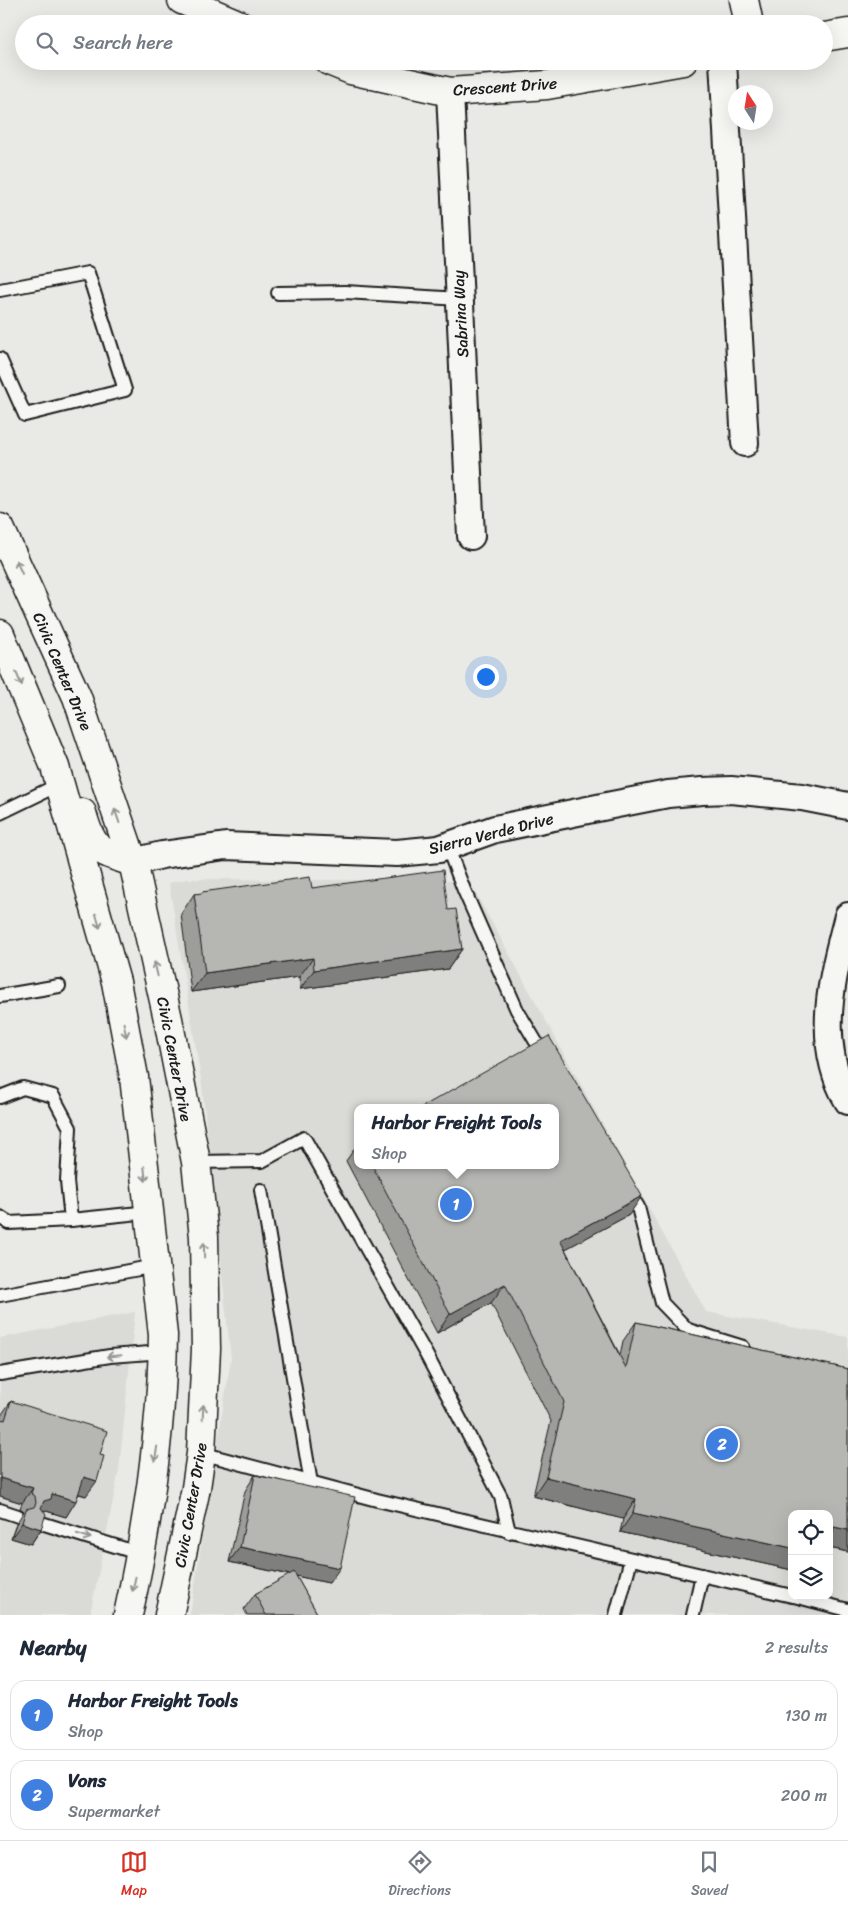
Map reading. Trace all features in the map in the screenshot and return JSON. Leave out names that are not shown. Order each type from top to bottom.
[{"type":"main road","points":[[182,0],[208,5],[224,15]]},
{"type":"main road","points":[[744,0],[747,15]]},
{"type":"main road","points":[[833,35],[848,32]]},
{"type":"main road","name":"Crescent Drive","points":[[351,70],[450,92],[546,85],[632,70]]},
{"type":"main road","name":"Civic Center Drive","points":[[0,528],[77,697],[132,862],[168,1019],[196,1162],[204,1237],[206,1340],[201,1453],[196,1488],[170,1615]]},
{"type":"main road","points":[[0,634],[57,776],[116,982],[134,1077],[163,1335],[163,1352],[158,1444],[141,1554],[128,1615]]},
{"type":"main road","points":[[57,776],[77,794],[85,824],[94,843],[104,853],[132,862]]},
{"type":"street","points":[[723,70],[744,443]]},
{"type":"street","name":"Sabrina Way","points":[[450,92],[471,536]]},
{"type":"street","name":"Sierra Verde Drive","points":[[132,862],[162,855],[226,846],[397,853],[439,849],[495,828],[668,794],[702,791],[731,790],[802,797],[848,806]]},
{"type":"street","points":[[848,916],[834,969],[828,1024],[831,1059],[839,1086],[848,1101]]},
{"type":"lane","points":[[0,290],[88,272],[125,390],[25,415],[0,358]]},
{"type":"lane","points":[[278,293],[346,292],[460,299]]},
{"type":"lane","points":[[0,813],[57,776]]},
{"type":"lane","points":[[447,846],[516,1010],[552,1068]]},
{"type":"lane","points":[[0,996],[59,986]]},
{"type":"lane","points":[[0,1097],[23,1088],[53,1096],[70,1128],[67,1181],[71,1220]]},
{"type":"lane","points":[[196,1162],[262,1161],[304,1138],[427,1356],[501,1497],[509,1532]]},
{"type":"lane","points":[[623,1183],[638,1207],[662,1303],[688,1330],[754,1350]]},
{"type":"lane","points":[[261,1190],[311,1483]]},
{"type":"lane","points":[[0,1217],[10,1223],[71,1220],[149,1212]]},
{"type":"lane","points":[[0,1295],[154,1266]]},
{"type":"lane","points":[[0,1374],[110,1356],[163,1352]]},
{"type":"lane","points":[[201,1453],[377,1500],[509,1532],[788,1595]]},
{"type":"lane","points":[[0,1510],[18,1516]]},
{"type":"lane","points":[[38,1522],[141,1554]]},
{"type":"lane","points":[[616,1615],[631,1560]]},
{"type":"lane","points":[[693,1615],[702,1575]]},
{"type":"lane","points":[[809,1600],[848,1610]]},
{"type":"shaded area","points":[[187,879],[469,881],[706,1312],[848,1337],[848,1615],[190,1615],[231,1359],[202,1085],[169,883]]},
{"type":"shaded area","points":[[135,1312],[119,1470],[90,1615],[0,1615],[0,1338]]},
{"type":"building","points":[[443,870],[448,910],[456,909],[462,949],[314,970],[313,958],[205,973],[194,894],[310,877],[312,888]]},
{"type":"building","points":[[549,1036],[642,1196],[560,1240],[626,1368],[636,1322],[848,1369],[848,1530],[834,1527],[833,1532],[833,1510],[788,1510],[788,1547],[633,1513],[636,1499],[546,1477],[564,1402],[505,1284],[450,1314],[374,1169],[559,1169],[559,1104],[427,1104]]},
{"type":"building","points":[[11,1401],[107,1431],[100,1455],[104,1456],[97,1481],[84,1477],[76,1501],[52,1494],[51,1499],[44,1501],[41,1508],[46,1514],[41,1529],[22,1523],[26,1509],[34,1507],[36,1503],[35,1496],[31,1493],[33,1488],[0,1478],[0,1419],[5,1420]]},
{"type":"building","points":[[255,1475],[355,1497],[340,1568],[240,1547]]},
{"type":"building","points":[[294,1572],[318,1615],[266,1615],[255,1594]]},
{"type":"place","name":"Harbor Freight Tools","points":[[456,1204]]},
{"type":"place","name":"Vons","points":[[722,1444]]}]
